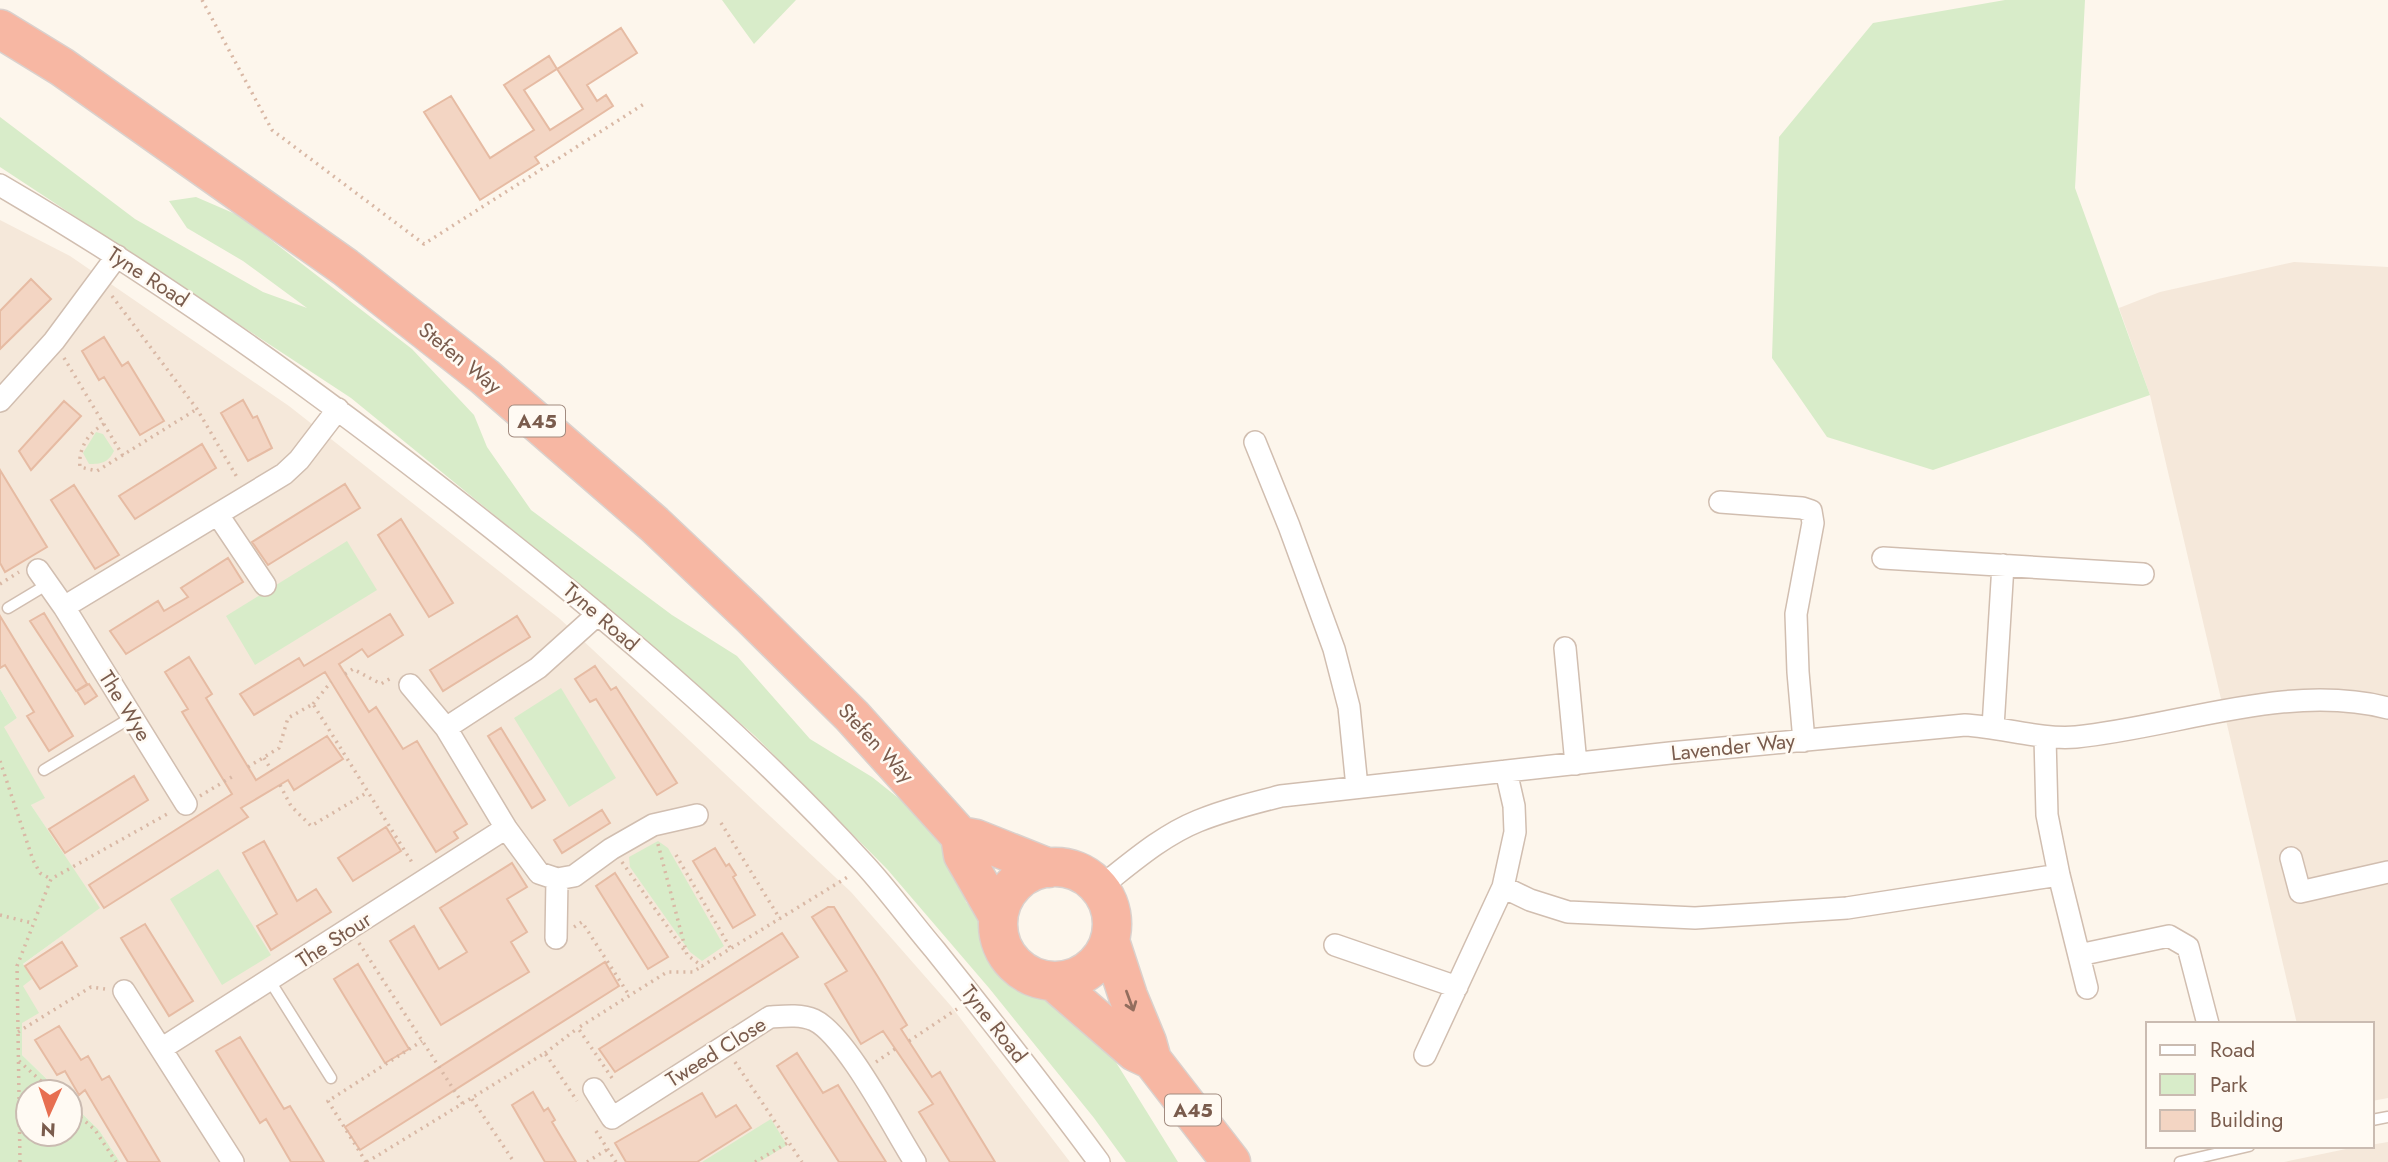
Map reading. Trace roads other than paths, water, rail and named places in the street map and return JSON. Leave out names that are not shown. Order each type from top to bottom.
[{"type":"highway","points":[[0,12],[62,67]]},
{"type":"highway","name":"Stefen Way","points":[[0,29],[62,67],[345,267],[485,377],[572,451],[751,616],[852,716],[960,835],[963,855],[998,916]]},
{"type":"highway","name":"Stefen Way","points":[[960,835],[1049,868]]},
{"type":"highway","points":[[1049,868],[1068,869],[1085,876],[1099,888],[1108,904],[1112,922],[1110,941],[1102,957],[1089,971],[1072,979],[1053,981],[1034,978],[1012,961],[999,935],[998,916],[1004,898],[1016,883],[1031,872],[1049,868]]},
{"type":"highway","name":"A45","points":[[1110,941],[1152,1060],[1231,1162]]},
{"type":"highway","name":"A45","points":[[1053,981],[1135,1052],[1152,1060]]},
{"type":"street","name":"Tyne Road","points":[[0,186],[117,256],[242,339],[338,409],[545,569],[704,707],[780,777],[866,866],[974,998],[1099,1162]]},
{"type":"street","points":[[2,393],[54,341],[117,256]]},
{"type":"street","points":[[64,607],[284,474],[299,460],[338,409]]},
{"type":"street","points":[[1255,442],[1334,649],[1349,707],[1356,787]]},
{"type":"street","points":[[1720,502],[1811,511],[1813,523],[1796,614],[1804,741]]},
{"type":"street","points":[[218,515],[265,585]]},
{"type":"street","points":[[1883,558],[2143,573]]},
{"type":"street","points":[[1993,727],[2003,565]]},
{"type":"street","name":"The Wye","points":[[43,577],[186,804]]},
{"type":"street","points":[[446,728],[538,668],[598,614]]},
{"type":"street","points":[[1565,648],[1576,764]]},
{"type":"street","points":[[410,685],[446,728],[506,828],[539,873],[557,879],[574,876],[611,849],[653,825],[697,815]]},
{"type":"street","name":"Lavender Way","points":[[1099,888],[1150,848],[1195,822],[1231,808],[1281,796],[1965,725],[1993,727],[2045,737],[2074,737],[2244,707],[2305,702],[2366,703],[2388,708]]},
{"type":"street","points":[[2045,737],[2047,815],[2087,988]]},
{"type":"street","points":[[1425,1055],[1503,887],[1515,832],[1514,806],[1506,771]]},
{"type":"street","name":"The Stour","points":[[161,1049],[506,828]]},
{"type":"street","points":[[2291,858],[2300,891],[2388,872]]},
{"type":"street","points":[[1503,887],[1530,900],[1569,912],[1695,918],[1847,908],[2059,875]]},
{"type":"street","points":[[556,937],[557,879]]},
{"type":"street","points":[[2079,955],[2169,936],[2188,947],[2207,1022]]},
{"type":"street","points":[[1335,945],[1457,987]]},
{"type":"street","points":[[124,991],[233,1162]]},
{"type":"street","name":"Tweed Close","points":[[594,1089],[612,1118],[770,1017],[792,1016],[813,1020],[832,1033],[849,1055],[915,1162]]},
{"type":"lane","points":[[8,608],[43,577]]},
{"type":"lane","points":[[44,770],[132,717]]},
{"type":"lane","points":[[270,981],[331,1078]]},
{"type":"lane","points":[[2180,1162],[2240,1148]]}]
